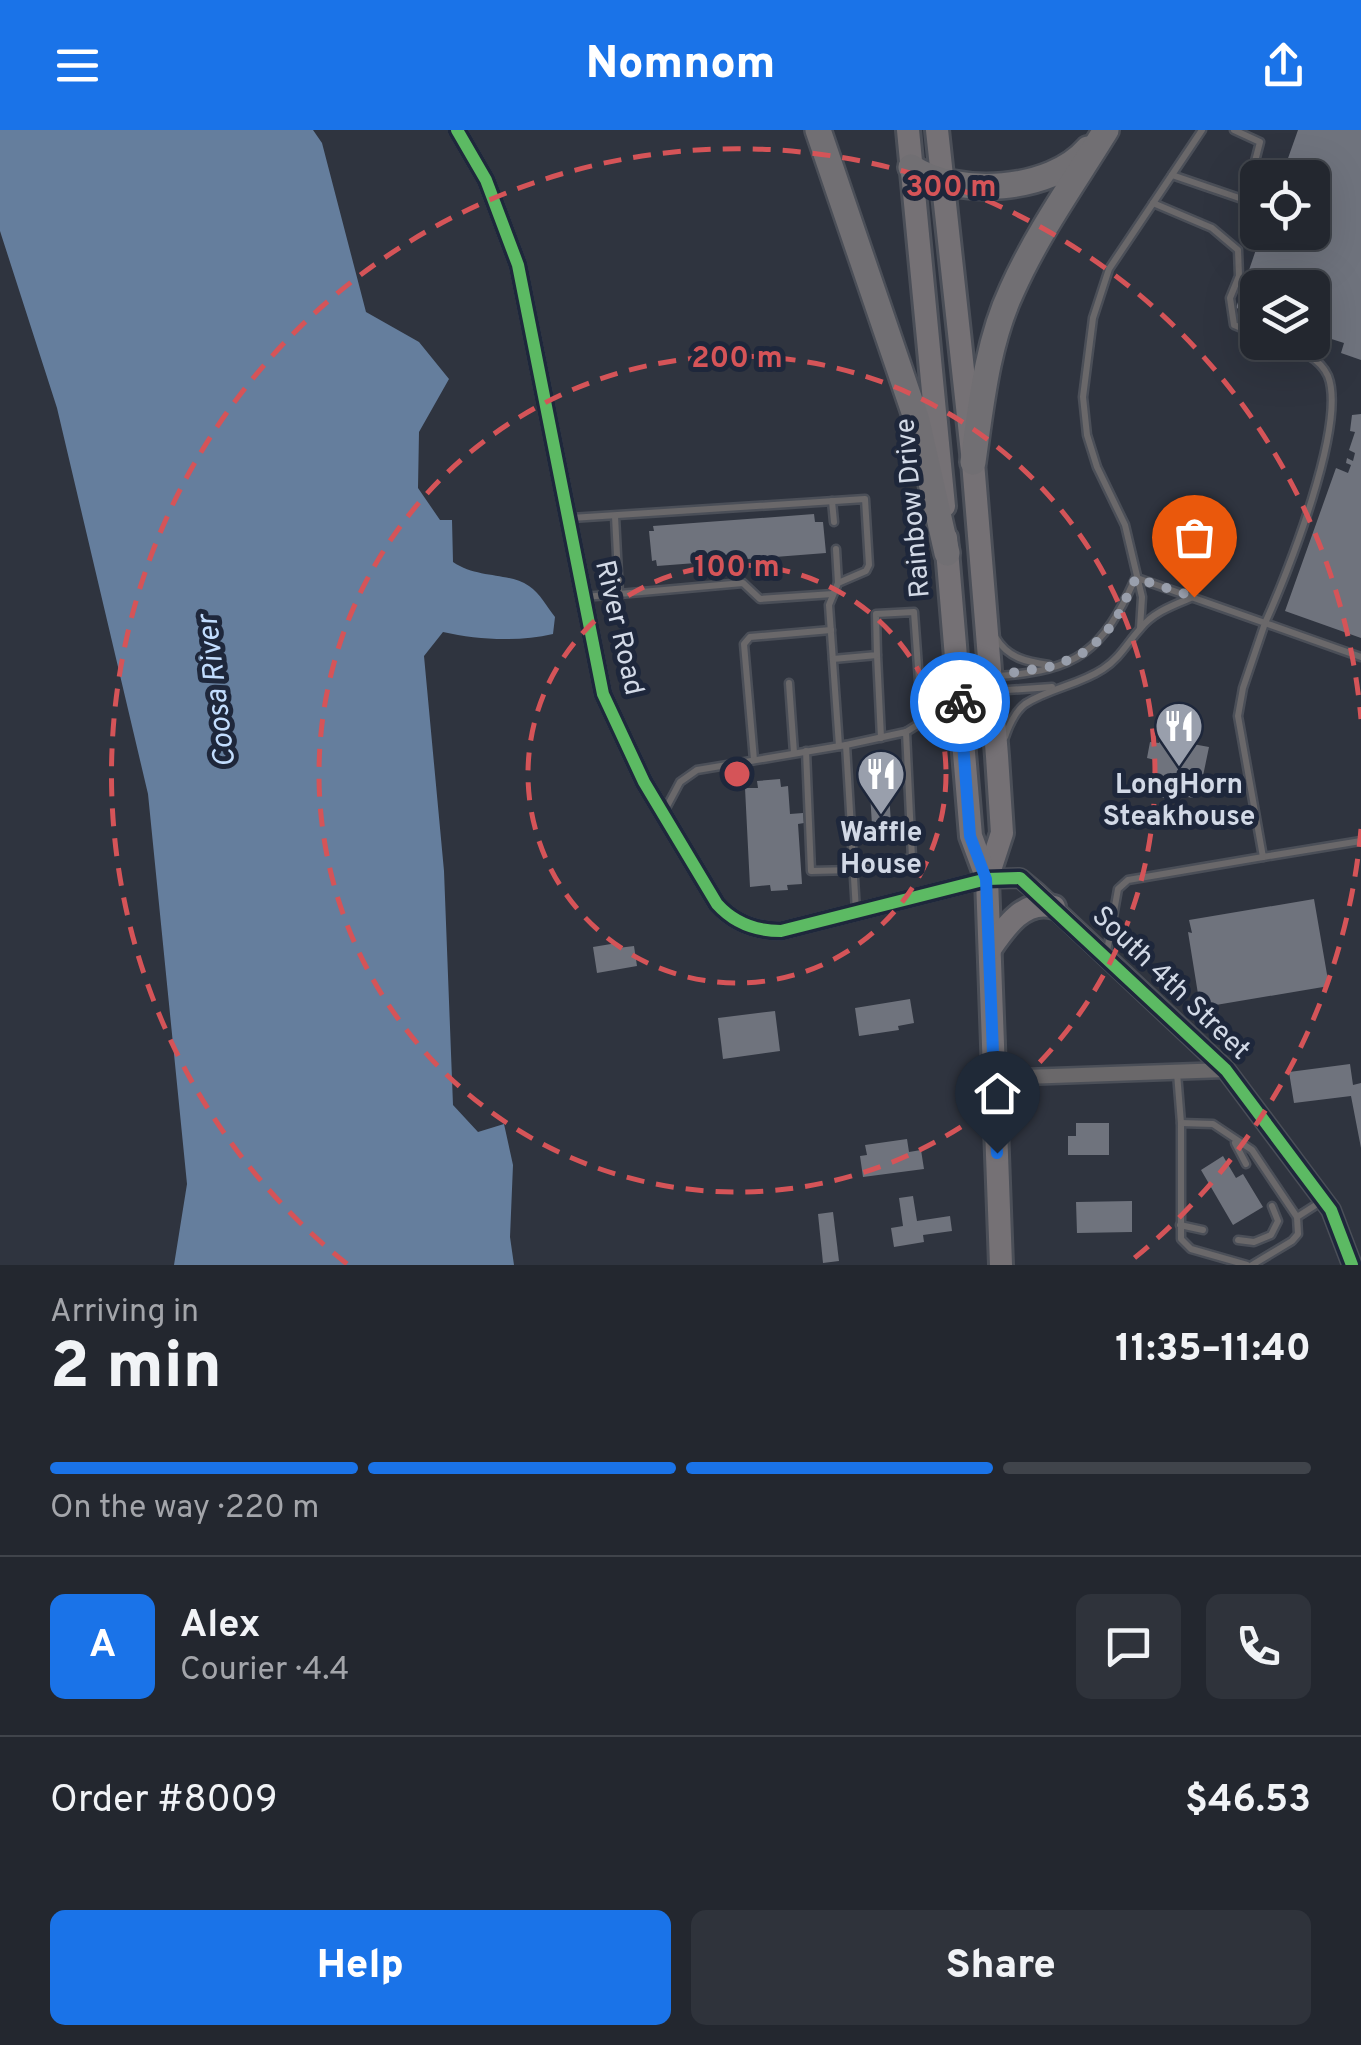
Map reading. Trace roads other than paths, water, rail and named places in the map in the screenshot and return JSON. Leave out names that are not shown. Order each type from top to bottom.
[{"type":"highway","points":[[818,130],[917,421],[948,553]]},
{"type":"highway","points":[[912,167],[943,183],[982,187],[1030,180],[1082,156],[1105,130]]},
{"type":"highway","points":[[972,462],[987,369],[1010,292],[1105,130]]},
{"type":"main road","name":"Rainbow Drive","points":[[908,130],[942,467],[970,836],[986,879],[1001,1265]]},
{"type":"main road","name":"Rainbow Drive","points":[[937,130],[972,462],[997,756],[1002,833],[986,879]]},
{"type":"main road","points":[[990,948],[1025,910],[1043,904],[1054,907]]},
{"type":"street","name":"River Road","points":[[457,130],[486,180],[518,264],[603,694],[644,782],[716,904],[740,923],[760,930],[782,931],[986,879]]},
{"type":"street","name":"South 4th Street","points":[[986,879],[1020,878],[1226,1070],[1331,1210],[1352,1265]]},
{"type":"street","points":[[995,1078],[1226,1070]]},
{"type":"lane","points":[[1140,628],[1142,597],[1125,524],[1097,467],[1087,435],[1083,397],[1093,318],[1109,269],[1202,130]]},
{"type":"lane","points":[[1172,175],[1245,200],[1260,142],[1234,130]]},
{"type":"lane","points":[[1153,203],[1212,228],[1238,250],[1239,276],[1230,298],[1234,325],[1240,328]]},
{"type":"lane","points":[[1263,857],[1238,716],[1265,623],[1284,582],[1311,496],[1331,409],[1327,375],[1314,360]]},
{"type":"lane","points":[[568,519],[865,499],[869,565],[866,571],[838,583]]},
{"type":"lane","points":[[832,501],[834,522]]},
{"type":"lane","points":[[614,516],[619,594]]},
{"type":"lane","points":[[836,549],[838,583],[829,605],[856,912]]},
{"type":"lane","points":[[1136,578],[1361,657]]},
{"type":"lane","points":[[958,689],[1055,666],[1089,650],[1108,633],[1136,578]]},
{"type":"lane","points":[[584,597],[744,583],[760,599],[833,594]]},
{"type":"lane","points":[[997,756],[1021,706],[1101,670],[1162,610],[1194,597]]},
{"type":"lane","points":[[663,814],[680,782],[697,770],[882,738],[906,732],[922,722],[914,612],[876,614],[882,738]]},
{"type":"lane","points":[[986,614],[1002,648],[1012,656],[1055,666]]},
{"type":"lane","points":[[754,760],[744,644],[750,637],[831,630]]},
{"type":"lane","points":[[833,659],[877,655]]},
{"type":"lane","points":[[789,683],[794,753]]},
{"type":"lane","points":[[958,689],[992,684],[1057,687]]},
{"type":"lane","points":[[806,751],[811,871],[854,870],[912,858],[906,732]]},
{"type":"lane","points":[[1106,957],[1118,889],[1128,880],[1361,841]]},
{"type":"lane","points":[[1176,1072],[1181,1123],[1180,1225],[1184,1245],[1247,1265],[1292,1241],[1298,1234],[1297,1217],[1252,1150],[1214,1124],[1181,1123]]},
{"type":"lane","points":[[1234,1141],[1246,1164]]},
{"type":"lane","points":[[1297,1217],[1324,1200]]},
{"type":"lane","points":[[1238,1240],[1254,1242],[1271,1235],[1278,1221],[1272,1206]]},
{"type":"lane","points":[[1180,1225],[1203,1230]]},
{"type":"water","name":"Coosa River","points":[[0,130],[313,130],[322,143],[366,312],[419,342],[449,379],[419,432],[418,488],[440,520],[452,520],[453,562],[529,586],[555,617],[553,634],[539,637],[498,639],[443,632],[424,656],[444,871],[453,1105],[478,1132],[504,1124],[513,1165],[510,1237],[514,1265],[174,1265],[187,1184],[148,794],[57,408],[0,231]]},
{"type":"place","name":"LongHorn Steakhouse","points":[[1179,768]]},
{"type":"place","name":"Waffle House","points":[[881,816]]}]
